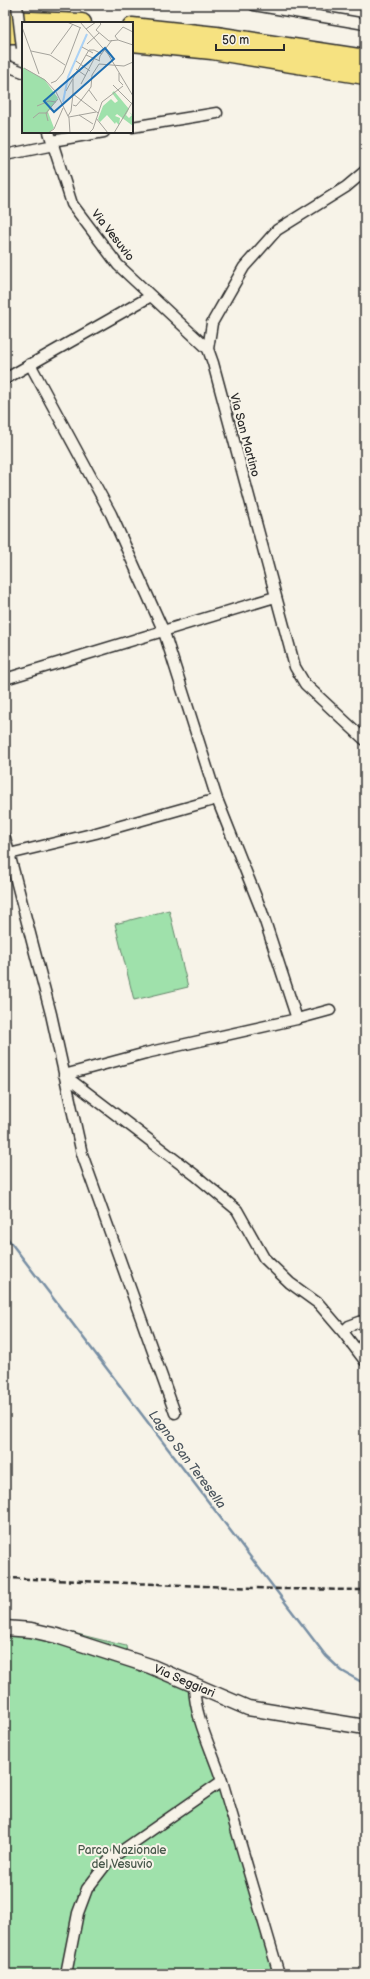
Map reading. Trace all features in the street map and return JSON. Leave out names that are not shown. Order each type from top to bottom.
[{"type":"highway","points":[[5,20],[56,22]]},
{"type":"highway","points":[[133,27],[216,36],[365,59]]},
{"type":"highway","points":[[5,35],[22,44]]},
{"type":"highway","points":[[133,42],[212,50],[365,75]]},
{"type":"main road","name":"Via Seggiari","points":[[5,1628],[31,1630],[57,1636],[150,1666],[248,1708],[365,1727]]},
{"type":"street","points":[[17,5],[22,38]]},
{"type":"street","points":[[254,5],[365,24]]},
{"type":"street","points":[[5,65],[22,72]]},
{"type":"street","points":[[133,127],[217,113]]},
{"type":"street","points":[[5,155],[52,139],[97,133]]},
{"type":"street","name":"Via Vesuvio","points":[[52,139],[72,204],[118,264],[208,350]]},
{"type":"street","name":"Via San Martino","points":[[365,171],[346,187],[277,230],[261,246],[244,267],[212,323],[208,350],[213,362],[295,667],[306,684],[365,740]]},
{"type":"street","points":[[5,379],[150,296]]},
{"type":"street","points":[[30,364],[111,514],[164,632],[217,799],[262,912],[297,1019]]},
{"type":"street","points":[[5,679],[164,632],[275,597]]},
{"type":"street","points":[[7,854],[96,833],[217,799]]},
{"type":"street","points":[[5,838],[7,854],[51,1014],[82,1154],[175,1413]]},
{"type":"street","points":[[64,1075],[146,1053],[297,1019],[330,1010]]},
{"type":"street","points":[[64,1075],[195,1175],[237,1210],[264,1258],[290,1284],[320,1304],[365,1361]]},
{"type":"street","points":[[343,1332],[349,1326],[365,1320]]},
{"type":"street","points":[[194,1686],[195,1700],[201,1726],[212,1751],[222,1781],[279,1974]]},
{"type":"street","points":[[66,1974],[78,1913],[82,1901],[87,1889],[110,1859],[222,1781]]},
{"type":"green space","points":[[169,910],[188,987],[134,1000],[115,924]]},
{"type":"green space","name":"Parco Nazionale del Vesuvio","points":[[5,1622],[37,1624],[126,1646],[127,1652],[187,1673],[195,1713],[280,1974],[5,1974]]},
{"type":"waterway","name":"Lagno San Teresella","points":[[5,1235],[326,1656],[342,1671],[365,1684]]},
{"type":"railway","points":[[5,1578],[281,1589],[365,1590]]}]
